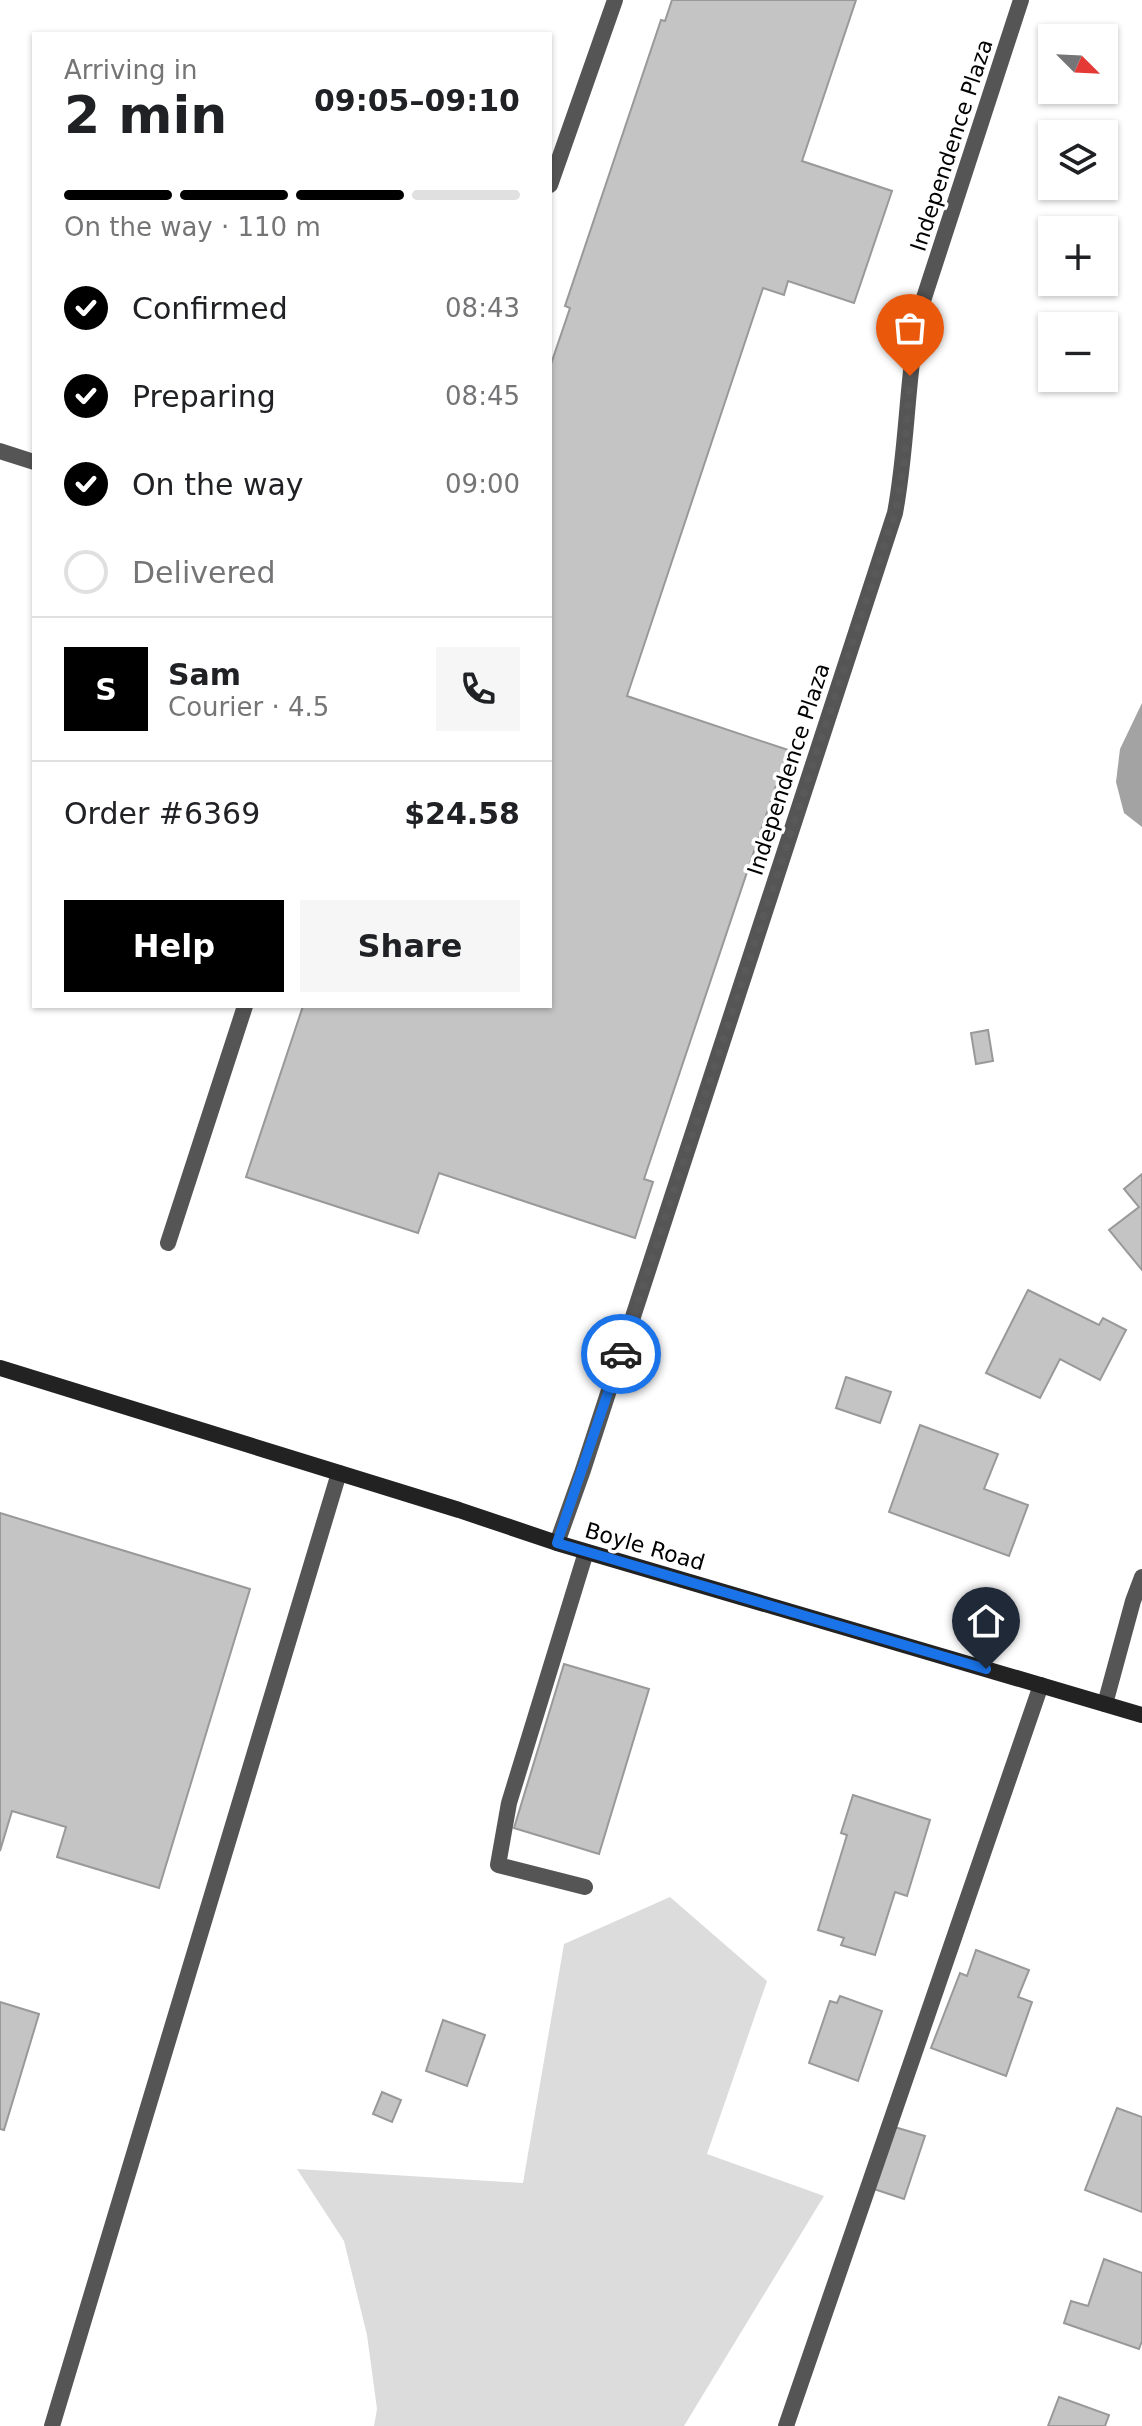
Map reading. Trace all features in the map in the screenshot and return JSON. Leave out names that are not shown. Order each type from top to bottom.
[{"type":"street","points":[[552,179],[615,0]]},
{"type":"street","name":"Independence Plaza","points":[[557,1543],[895,513],[904,465],[912,346],[921,307],[1021,0]]},
{"type":"street","points":[[0,451],[32,461]]},
{"type":"street","points":[[168,1243],[244,1008]]},
{"type":"street","name":"Boyle Road","points":[[0,1368],[586,1552],[1142,1715]]},
{"type":"street","points":[[52,2426],[339,1473]]},
{"type":"street","points":[[585,1887],[498,1865],[509,1803],[586,1552]]},
{"type":"street","points":[[1105,1704],[1142,1577]]},
{"type":"street","points":[[786,2426],[1041,1685]]},
{"type":"shaded area","points":[[1142,703],[1142,827],[1124,813],[1116,782],[1120,749]]},
{"type":"shaded area","points":[[670,1897],[767,1981],[707,2154],[824,2196],[684,2426],[374,2426],[377,2409],[367,2335],[344,2241],[297,2169],[523,2183],[564,1944]]},
{"type":"building","points":[[672,0],[856,0],[802,161],[892,191],[854,303],[788,281],[784,295],[763,288],[627,696],[788,750],[644,1179],[653,1182],[635,1238],[439,1173],[418,1233],[246,1177],[302,1008],[552,1008],[552,361],[570,308],[565,306],[661,20],[665,21]]},
{"type":"building","points":[[988,1030],[993,1061],[976,1064],[971,1033]]},
{"type":"building","points":[[1142,1174],[1142,1270],[1109,1230],[1139,1207],[1124,1189]]},
{"type":"building","points":[[1028,1290],[1099,1325],[1103,1318],[1126,1330],[1100,1380],[1060,1359],[1040,1398],[986,1373]]},
{"type":"building","points":[[846,1377],[891,1392],[880,1423],[836,1408]]},
{"type":"building","points":[[920,1425],[998,1454],[984,1489],[1028,1505],[1009,1556],[889,1512]]},
{"type":"building","points":[[0,1513],[250,1589],[159,1888],[57,1857],[66,1827],[12,1811],[0,1851]]},
{"type":"building","points":[[564,1664],[649,1689],[599,1854],[514,1828]]},
{"type":"building","points":[[853,1795],[930,1820],[907,1896],[895,1892],[875,1955],[841,1945],[844,1938],[818,1930],[847,1835],[841,1833]]},
{"type":"building","points":[[976,1950],[1029,1970],[1018,1997],[1032,2002],[1006,2076],[931,2048],[960,1973],[967,1976]]},
{"type":"building","points":[[840,1996],[882,2011],[858,2081],[809,2063],[830,2001],[837,2003]]},
{"type":"building","points":[[0,2002],[39,2014],[4,2130],[0,2129]]},
{"type":"building","points":[[443,2020],[485,2035],[467,2086],[426,2071]]},
{"type":"building","points":[[382,2092],[401,2100],[392,2122],[373,2114]]},
{"type":"building","points":[[1117,2108],[1142,2117],[1142,2212],[1085,2190]]},
{"type":"building","points":[[891,2126],[925,2136],[904,2199],[871,2188]]},
{"type":"building","points":[[1104,2259],[1142,2273],[1142,2341],[1139,2349],[1064,2323],[1071,2301],[1088,2306]]},
{"type":"building","points":[[1059,2397],[1109,2415],[1105,2426],[1048,2426]]},
{"type":"way so far","points":[[621,1354],[895,513],[904,465],[910,376]]},
{"type":"route","points":[[621,1354],[557,1543],[986,1669]]}]
